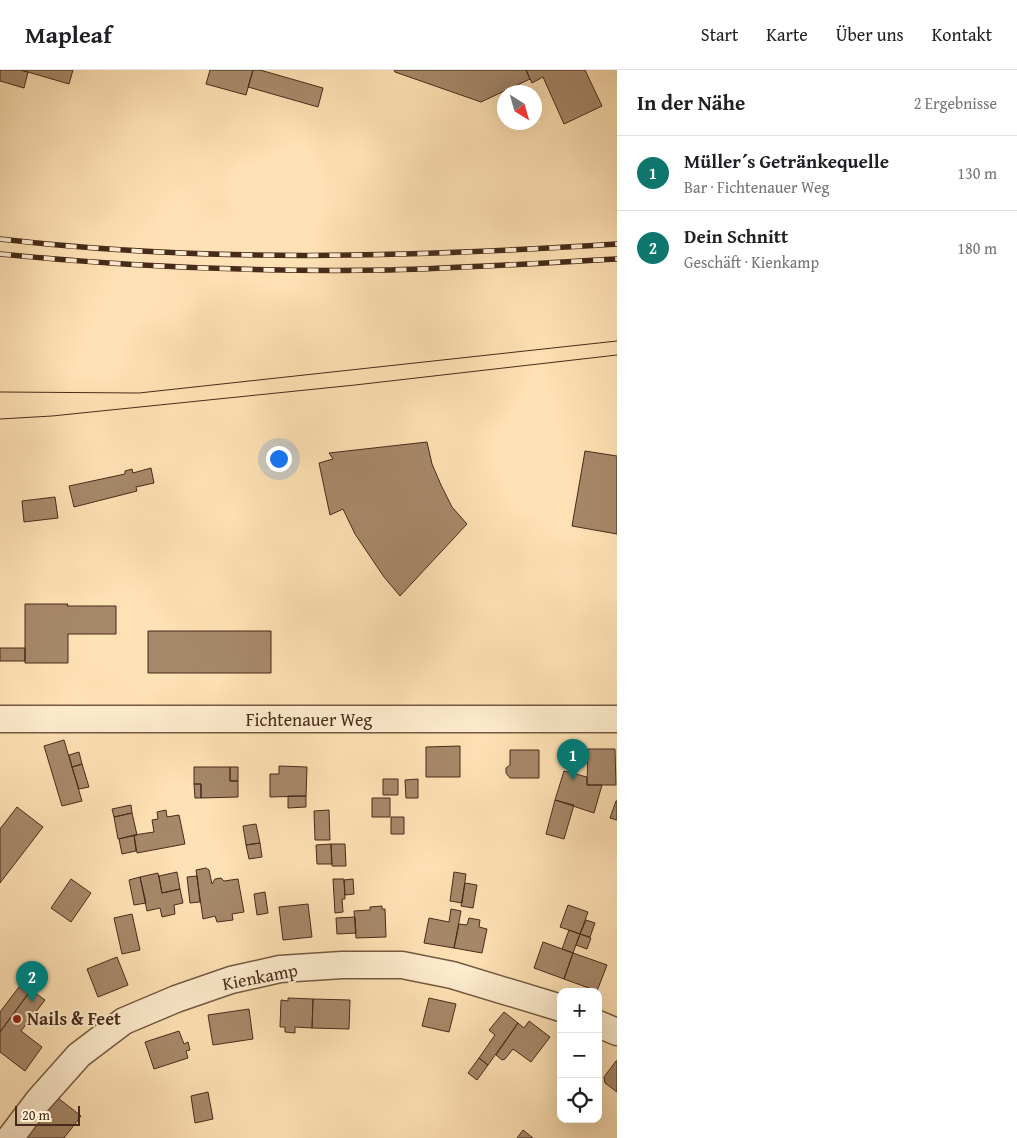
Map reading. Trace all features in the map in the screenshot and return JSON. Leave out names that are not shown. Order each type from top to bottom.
[{"type":"street","name":"Fichtenauer Weg","points":[[0,719],[617,719]]},
{"type":"street","name":"Kienkamp","points":[[10,1138],[38,1101],[79,1055],[124,1021],[176,999],[231,980],[280,970],[342,965],[402,965],[452,974],[557,1007]]},
{"type":"street","points":[[602,1026],[617,1032]]},
{"type":"building","points":[[0,70],[28,72],[24,88],[0,81]]},
{"type":"building","points":[[21,70],[73,70],[69,84]]},
{"type":"building","points":[[210,70],[253,70],[246,95],[206,84]]},
{"type":"building","points":[[253,70],[260,70],[323,88],[318,107],[248,87]]},
{"type":"building","points":[[394,70],[526,70],[530,79],[517,85],[497,85],[497,94],[481,102],[395,72]]},
{"type":"building","points":[[526,70],[585,70],[602,106],[564,124],[543,77],[532,83]]},
{"type":"building","points":[[427,442],[432,464],[441,485],[452,507],[467,524],[400,596],[384,577],[355,534],[343,509],[330,515],[319,463],[333,459],[329,453]]},
{"type":"building","points":[[585,451],[617,456],[617,534],[572,526]]},
{"type":"building","points":[[151,468],[154,483],[136,487],[137,491],[74,507],[69,486],[125,474],[125,471],[132,469],[133,473]]},
{"type":"building","points":[[55,497],[58,518],[24,522],[22,501]]},
{"type":"building","points":[[25,604],[116,606],[116,634],[68,634],[68,663],[25,663]]},
{"type":"building","points":[[148,631],[271,631],[271,673],[148,673]]},
{"type":"building","points":[[0,648],[25,648],[25,661],[0,661]]},
{"type":"building","points":[[64,740],[82,801],[62,806],[44,746]]},
{"type":"building","points":[[460,746],[460,777],[426,777],[426,747]]},
{"type":"building","points":[[588,749],[615,749],[616,785],[587,785]]},
{"type":"building","points":[[510,750],[539,750],[539,778],[510,778],[506,773],[506,768],[510,765]]},
{"type":"building","points":[[79,752],[82,764],[72,767],[69,755]]},
{"type":"building","points":[[82,764],[89,787],[79,789],[72,767]]},
{"type":"building","points":[[279,766],[307,767],[306,796],[270,797],[270,774],[279,774]]},
{"type":"building","points":[[194,767],[230,767],[230,781],[238,781],[238,797],[201,798],[201,784],[194,784]]},
{"type":"building","points":[[230,767],[238,767],[238,781],[230,781]]},
{"type":"building","points":[[564,771],[587,777],[587,785],[602,785],[594,813],[555,800]]},
{"type":"building","points":[[383,779],[398,779],[398,795],[383,795]]},
{"type":"building","points":[[418,779],[418,798],[406,798],[405,780]]},
{"type":"building","points":[[194,784],[201,784],[201,798],[195,798]]},
{"type":"building","points":[[288,796],[306,796],[306,807],[288,808]]},
{"type":"building","points":[[372,798],[390,798],[390,817],[372,817]]},
{"type":"building","points":[[555,800],[574,805],[564,839],[546,834]]},
{"type":"building","points":[[617,801],[617,820],[610,818]]},
{"type":"building","points":[[131,805],[132,813],[114,817],[112,809]]},
{"type":"building","points":[[17,807],[43,827],[0,883],[0,829]]},
{"type":"building","points":[[166,810],[167,817],[179,815],[185,844],[137,853],[134,835],[154,832],[152,820],[158,819],[157,812]]},
{"type":"building","points":[[329,810],[330,840],[315,840],[314,811]]},
{"type":"building","points":[[132,813],[137,835],[118,839],[114,817]]},
{"type":"building","points":[[391,817],[404,817],[404,834],[391,834]]},
{"type":"building","points":[[256,824],[260,843],[246,845],[243,826]]},
{"type":"building","points":[[134,835],[136,851],[122,854],[119,839]]},
{"type":"building","points":[[260,843],[262,857],[249,859],[246,845]]},
{"type":"building","points":[[331,844],[345,844],[346,866],[332,866]]},
{"type":"building","points":[[331,844],[332,864],[317,864],[316,845]]},
{"type":"building","points":[[206,868],[209,870],[212,884],[215,879],[221,878],[224,881],[238,879],[244,912],[232,914],[233,920],[217,922],[215,916],[203,919],[196,870]]},
{"type":"building","points":[[177,872],[180,889],[162,893],[159,876]]},
{"type":"building","points":[[454,872],[466,874],[462,903],[450,901]]},
{"type":"building","points":[[158,873],[162,893],[180,889],[183,903],[174,905],[175,914],[162,917],[160,908],[147,911],[140,877]]},
{"type":"building","points":[[197,876],[200,902],[190,903],[187,877]]},
{"type":"building","points":[[140,877],[146,903],[134,905],[129,880]]},
{"type":"building","points":[[71,879],[91,893],[71,922],[51,908]]},
{"type":"building","points":[[333,879],[344,879],[345,899],[342,899],[343,912],[335,913]]},
{"type":"building","points":[[353,879],[354,894],[345,895],[344,880]]},
{"type":"building","points":[[465,883],[477,885],[473,908],[461,906]]},
{"type":"building","points":[[265,892],[268,913],[257,915],[254,894]]},
{"type":"building","points":[[308,904],[312,937],[283,940],[279,907]]},
{"type":"building","points":[[568,905],[588,912],[580,934],[560,927]]},
{"type":"building","points":[[382,906],[382,909],[385,909],[386,937],[356,938],[354,911],[370,910],[370,907]]},
{"type":"building","points":[[451,909],[461,911],[454,948],[424,943],[429,918],[449,922]]},
{"type":"building","points":[[132,914],[140,950],[122,954],[114,918]]},
{"type":"building","points":[[355,917],[356,933],[337,934],[336,918]]},
{"type":"building","points":[[469,918],[480,920],[479,927],[487,929],[482,953],[454,948],[459,924],[467,925]]},
{"type":"building","points":[[586,920],[595,923],[590,937],[580,934]]},
{"type":"building","points":[[569,930],[580,934],[573,953],[562,949]]},
{"type":"building","points":[[580,934],[591,938],[587,949],[576,945]]},
{"type":"building","points":[[543,942],[573,953],[564,979],[534,968]]},
{"type":"building","points":[[573,953],[607,965],[598,988],[589,988],[564,979]]},
{"type":"building","points":[[117,957],[128,985],[98,997],[87,969]]},
{"type":"building","points":[[22,983],[31,990],[0,1032],[0,1012]]},
{"type":"building","points":[[31,990],[45,1000],[21,1031],[42,1047],[25,1071],[0,1052],[0,1032]]},
{"type":"building","points":[[288,998],[313,999],[312,1028],[295,1027],[295,1033],[285,1032],[285,1027],[280,1027],[281,1000],[288,1001]]},
{"type":"building","points":[[429,998],[456,1004],[449,1032],[422,1026]]},
{"type":"building","points":[[313,999],[350,1000],[349,1029],[312,1028]]},
{"type":"building","points":[[249,1009],[253,1039],[213,1045],[208,1015]]},
{"type":"building","points":[[504,1012],[518,1023],[488,1065],[479,1058],[495,1035],[489,1030]]},
{"type":"building","points":[[529,1021],[550,1037],[531,1062],[513,1049],[502,1060],[496,1055],[518,1023],[524,1028]]},
{"type":"building","points":[[179,1031],[184,1044],[188,1042],[190,1050],[186,1051],[188,1058],[154,1069],[145,1042]]},
{"type":"building","points":[[479,1058],[488,1065],[477,1080],[468,1073]]},
{"type":"building","points":[[616,1061],[617,1092],[605,1083],[604,1077]]},
{"type":"building","points":[[208,1092],[213,1119],[195,1123],[191,1096]]},
{"type":"building","points":[[58,1098],[81,1116],[64,1138],[27,1138]]},
{"type":"building","points":[[523,1130],[533,1138],[517,1138]]},
{"type":"tram line","points":[[0,392],[139,393],[617,341]]},
{"type":"tram line","points":[[0,419],[52,416],[355,385],[617,355]]},
{"type":"railway","points":[[0,239],[77,247],[231,255],[463,252],[617,244]]},
{"type":"railway","points":[[0,254],[48,259],[195,268],[292,270],[390,270],[617,259]]},
{"type":"place","name":"Müller´s Getränkequelle","points":[[573,780]]},
{"type":"place","name":"Dein Schnitt","points":[[32,1002]]},
{"type":"place","name":"Nails & Feet","points":[[17,1019]]}]
